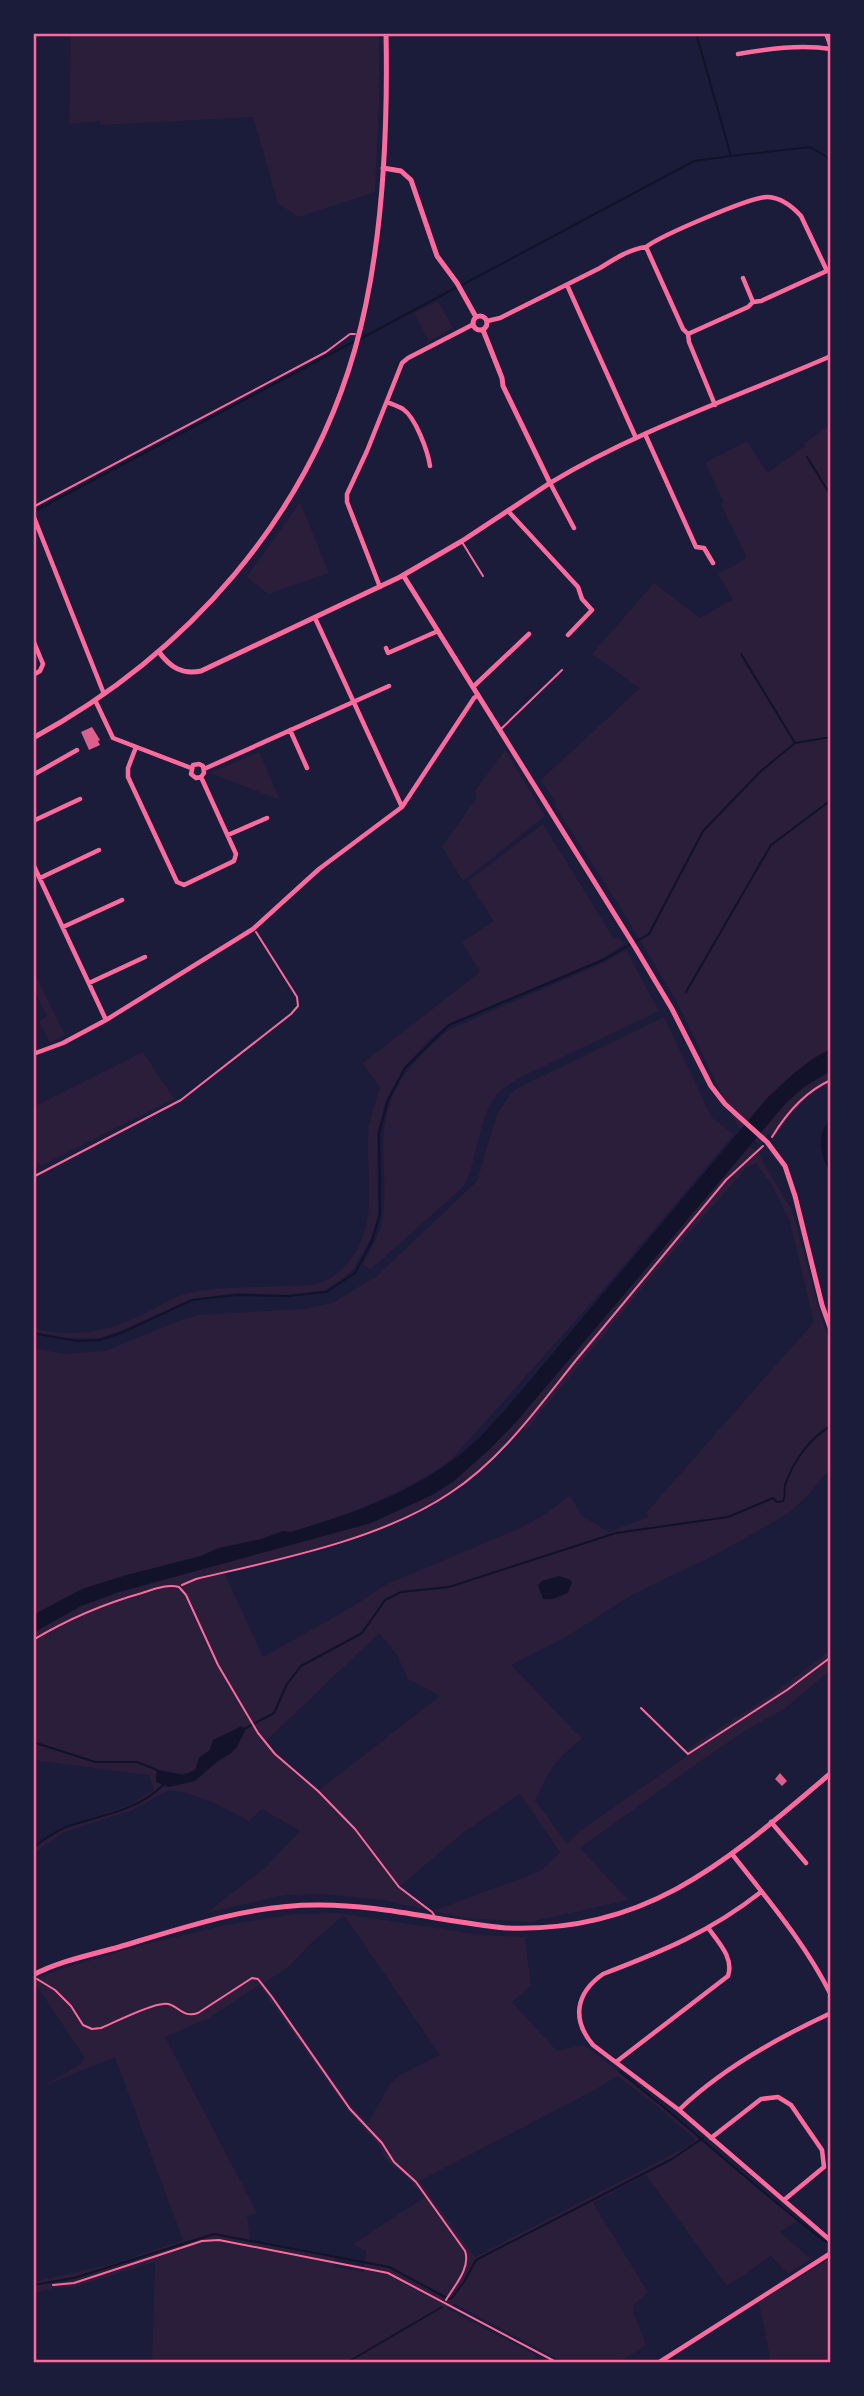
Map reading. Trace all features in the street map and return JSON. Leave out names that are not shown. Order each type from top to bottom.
[{"type":"street","points":[[33,738],[104,694],[159,652],[229,584],[293,493],[330,421],[356,347],[374,253],[386,118],[386,33]]},
{"type":"street","points":[[738,54],[766,50],[831,48],[827,33]]},
{"type":"street","points":[[383,168],[401,171],[411,180],[437,256],[477,317]]},
{"type":"street","points":[[487,321],[500,318],[613,260],[726,209],[759,198],[771,198],[789,205],[801,216],[829,270],[761,301],[753,302],[748,307],[688,334]]},
{"type":"street","points":[[646,247],[683,329],[688,334],[715,405]]},
{"type":"street","points":[[743,278],[753,302]]},
{"type":"street","points":[[568,285],[636,438]]},
{"type":"street","points":[[477,317],[482,316],[487,321]]},
{"type":"street","points":[[380,587],[346,498],[398,370],[408,358],[472,324],[477,317]]},
{"type":"street","points":[[483,330],[487,321]]},
{"type":"street","points":[[472,324],[477,330],[483,330]]},
{"type":"street","points":[[483,330],[503,386],[574,528]]},
{"type":"street","points":[[159,652],[170,664],[183,672],[201,671],[403,575],[462,541],[582,464],[645,434],[831,356]]},
{"type":"street","points":[[387,402],[404,410],[411,417],[428,453],[430,466]]},
{"type":"street","points":[[645,434],[696,547],[704,548],[713,563]]},
{"type":"street","points":[[508,511],[578,587],[582,599],[592,610],[568,635]]},
{"type":"street","points":[[33,515],[104,694]]},
{"type":"street","points":[[403,575],[635,947],[672,1009],[702,1072],[726,1104],[779,1156],[790,1177],[822,1305],[831,1330]]},
{"type":"street","points":[[315,618],[402,807]]},
{"type":"street","points":[[386,648],[388,653],[438,631]]},
{"type":"street","points":[[474,686],[529,634]]},
{"type":"street","points":[[33,640],[43,664],[40,671],[33,676]]},
{"type":"street","points":[[136,747],[128,768],[128,776],[177,882],[184,885],[234,861],[236,854],[201,777],[204,769],[389,686]]},
{"type":"street","points":[[33,1054],[63,1043],[106,1020],[253,929],[319,869],[402,807],[474,698],[479,695]]},
{"type":"street","points":[[95,700],[113,737],[191,768]]},
{"type":"street","points":[[290,730],[307,768]]},
{"type":"street","points":[[33,775],[77,750]]},
{"type":"street","points":[[191,768],[197,763],[204,769]]},
{"type":"street","points":[[191,768],[192,776],[201,777]]},
{"type":"street","points":[[33,821],[80,799]]},
{"type":"street","points":[[228,835],[267,818]]},
{"type":"street","points":[[40,878],[99,850]]},
{"type":"street","points":[[33,864],[106,1020]]},
{"type":"street","points":[[63,927],[122,900]]},
{"type":"street","points":[[89,983],[145,957]]},
{"type":"street","points":[[34,1974],[232,1916],[287,1906],[345,1906],[518,1928],[579,1923],[646,1904],[683,1887],[732,1854],[831,1773]]},
{"type":"street","points":[[771,1822],[806,1863]]},
{"type":"street","points":[[732,1854],[791,1927],[831,1995]]},
{"type":"street","points":[[761,1892],[709,1929],[603,1974],[584,1992],[579,2011],[583,2033],[593,2045],[679,2110],[831,2241]]},
{"type":"street","points":[[616,2062],[728,1976],[729,1958],[709,1929]]},
{"type":"street","points":[[679,2110],[716,2080],[748,2059],[783,2037],[831,2013]]},
{"type":"street","points":[[711,2138],[761,2099],[778,2097],[791,2105],[822,2150],[824,2167],[784,2200]]},
{"type":"street","points":[[658,2363],[831,2253]]},
{"type":"lane","points":[[33,507],[326,352],[350,334],[359,334]]},
{"type":"lane","points":[[462,541],[484,576]]},
{"type":"lane","points":[[500,729],[562,670]]},
{"type":"lane","points":[[33,1640],[79,1614],[98,1607],[165,1586],[179,1587],[186,1595],[218,1665],[258,1733],[275,1754],[318,1791],[355,1829],[399,1886],[432,1912],[435,1918]]},
{"type":"lane","points":[[53,2285],[74,2283],[202,2241],[219,2240],[388,2273],[558,2363]]},
{"type":"path","points":[[33,1177],[181,1100],[291,1014],[298,1006],[297,998],[253,929]]},
{"type":"path","points":[[179,1587],[196,1579],[365,1533],[410,1516],[451,1493],[522,1427],[726,1180],[767,1142],[796,1105],[821,1084],[831,1080]]},
{"type":"path","points":[[642,1708],[688,1754],[787,1690],[831,1657]]},
{"type":"path","points":[[34,1974],[71,2006],[83,2025],[92,2029],[101,2028],[160,2004],[174,2006],[184,2014],[198,2013],[252,1978],[258,1979],[350,2109],[385,2147],[394,2162],[416,2182],[466,2251],[468,2261],[465,2269],[445,2301]]},
{"type":"shaded area","points":[[71,33],[379,33],[375,192],[298,217],[278,203],[253,117],[100,125],[100,121],[69,124]]},
{"type":"shaded area","points":[[438,301],[453,328],[429,341],[414,313]]},
{"type":"shaded area","points":[[831,425],[831,1084],[806,1099],[774,1138],[769,1133],[760,1145],[738,1127],[676,1000],[541,780],[640,688],[592,654],[654,583],[700,618],[733,599],[718,574],[747,558],[705,463],[747,441],[767,473]]},
{"type":"shaded area","points":[[300,502],[329,573],[268,594],[247,577]]},
{"type":"shaded area","points":[[505,750],[545,816],[463,881],[442,847],[476,799],[475,791]]},
{"type":"shaded area","points":[[259,752],[280,800],[210,773]]},
{"type":"shaded area","points":[[543,824],[614,939],[618,937],[624,944],[602,959],[448,1024],[428,1041],[404,1068],[386,1100],[377,1134],[378,1215],[370,1240],[352,1271],[326,1290],[289,1295],[237,1293],[192,1299],[100,1338],[62,1338],[33,1332],[33,1328],[62,1333],[105,1329],[185,1294],[222,1288],[317,1284],[344,1267],[359,1246],[368,1217],[368,1133],[380,1088],[363,1063],[480,972],[462,942],[494,921],[468,881]]},
{"type":"shaded area","points":[[626,950],[659,1011],[517,1079],[500,1092],[485,1116],[464,1186],[370,1270],[363,1264],[378,1234],[383,1215],[383,1145],[386,1117],[394,1092],[407,1072],[423,1053],[450,1029],[603,963]]},
{"type":"shaded area","points":[[33,970],[65,1035],[50,1043],[39,1021],[47,1017],[33,988]]},
{"type":"shaded area","points":[[664,1017],[712,1118],[734,1134],[602,1291],[450,1461],[393,1494],[333,1519],[123,1576],[33,1615],[33,1348],[65,1354],[105,1351],[199,1315],[304,1309],[332,1303],[377,1276],[477,1181],[497,1114],[514,1090]]},
{"type":"shaded area","points":[[831,1049],[831,1071],[804,1087],[786,1103],[517,1421],[454,1481],[432,1495],[371,1523],[119,1592],[81,1606],[33,1633],[33,1615],[82,1589],[201,1556],[219,1548],[262,1539],[283,1531],[291,1532],[342,1516],[416,1484],[460,1455],[506,1409],[768,1097],[805,1064]]},
{"type":"shaded area","points":[[143,1052],[174,1099],[41,1166],[33,1153],[33,1107]]},
{"type":"shaded area","points":[[831,1117],[831,1174],[822,1152],[821,1138]]},
{"type":"shaded area","points":[[749,1147],[758,1151],[795,1220],[831,1346],[831,1467],[789,1513],[717,1554],[630,1596],[566,1637],[511,1665],[582,1739],[554,1766],[535,1800],[567,1844],[580,1831],[687,1756],[687,1749],[774,1693],[831,1650],[831,1670],[784,1709],[699,1762],[580,1848],[628,1900],[530,1922],[465,1918],[382,1900],[322,1894],[285,1895],[206,1913],[265,1868],[300,1831],[262,1809],[249,1821],[212,1802],[169,1790],[133,1810],[65,1832],[33,1853],[33,1846],[59,1828],[130,1805],[154,1790],[149,1775],[33,1760],[33,1633],[81,1606],[119,1592],[371,1523],[432,1495],[454,1481],[517,1421]],"holes":[[[756,1163],[771,1184],[790,1222],[814,1322],[646,1513],[649,1517],[609,1532],[581,1515],[570,1495],[546,1514],[518,1529],[385,1585],[352,1607],[263,1657],[224,1572],[371,1532],[426,1508],[461,1486],[522,1427],[526,1430],[652,1276],[746,1168]],[[379,1633],[396,1653],[408,1679],[440,1696],[318,1791],[294,1773],[265,1742]],[[241,1736],[237,1747],[230,1754],[185,1784],[162,1786],[155,1777],[157,1770],[181,1774],[195,1770],[199,1758],[210,1750],[211,1745]],[[520,1794],[560,1852],[538,1872],[433,1911],[399,1887],[465,1831]]]},
{"type":"shaded area","points":[[559,1576],[572,1582],[568,1593],[553,1599],[543,1599],[538,1585],[542,1581]]},
{"type":"shaded area","points":[[242,1726],[245,1731],[237,1747],[195,1781],[169,1787],[156,1782],[157,1770],[183,1775],[195,1770],[199,1758],[210,1750],[213,1740]]},
{"type":"shaded area","points":[[338,1913],[481,1935],[525,1937],[531,1985],[512,2002],[557,2051],[584,2045],[660,2103],[798,2221],[780,2232],[811,2259],[788,2274],[771,2256],[727,2286],[646,2175],[593,2203],[648,2292],[633,2306],[646,2345],[618,2363],[565,2363],[455,2304],[446,2308],[536,2355],[530,2363],[152,2363],[155,2262],[74,2287],[53,2288],[33,2294],[33,2282],[115,2263],[183,2240],[115,2057],[42,2087],[81,2064],[85,2058],[33,1980],[138,1946],[226,1925],[294,1914]],"holes":[[[344,1915],[440,2055],[400,2075],[390,2084],[368,2123],[352,2107],[264,1983],[290,1966],[308,1946]],[[259,1985],[348,2111],[377,2143],[387,2161],[410,2179],[424,2198],[353,2244],[366,2251],[364,2272],[334,2267],[335,2256],[250,2240],[247,2216],[257,2213],[165,2037],[209,2018]],[[617,2076],[696,2140],[475,2257],[419,2181]]]},
{"type":"shaded area","points":[[831,2258],[831,2363],[771,2363],[759,2302]]},
{"type":"building","points":[[92,727],[100,745],[89,750],[81,732]]},
{"type":"building","points":[[780,1773],[787,1781],[782,1786],[775,1779]]},
{"type":"waterway","points":[[696,33],[731,156],[810,147],[827,157],[831,164]]},
{"type":"waterway","points":[[462,285],[694,161],[731,156]]},
{"type":"waterway","points":[[360,339],[457,287]]},
{"type":"waterway","points":[[33,512],[355,341]]},
{"type":"waterway","points":[[807,457],[831,496]]},
{"type":"waterway","points":[[741,654],[795,743]]},
{"type":"waterway","points":[[33,1333],[77,1341],[100,1340],[192,1300],[237,1295],[288,1296],[326,1292],[355,1273],[372,1241],[380,1214],[379,1133],[388,1100],[405,1068],[449,1025],[603,960],[649,934],[703,831],[761,771],[795,743],[831,737]]},
{"type":"waterway","points":[[686,992],[771,845],[831,800]]},
{"type":"waterway","points":[[244,1729],[274,1713],[287,1684],[301,1666],[362,1633],[385,1600],[401,1592],[449,1587],[616,1533],[728,1517],[773,1498],[777,1502],[783,1501],[785,1485],[798,1459],[809,1443],[831,1426]]},
{"type":"waterway","points":[[33,1742],[95,1762],[137,1762],[157,1770]]},
{"type":"waterway","points":[[33,1848],[66,1827],[129,1807],[163,1785]]},
{"type":"waterway","points":[[620,2072],[826,2242]]},
{"type":"waterway","points":[[448,2299],[451,2299],[464,2282],[476,2260],[672,2159],[703,2138]]},
{"type":"waterway","points":[[33,2285],[74,2278],[214,2234],[389,2267],[445,2297]]},
{"type":"waterway","points":[[346,2363],[442,2307]]},
{"type":"waterway","points":[[666,2363],[675,2357]]}]
